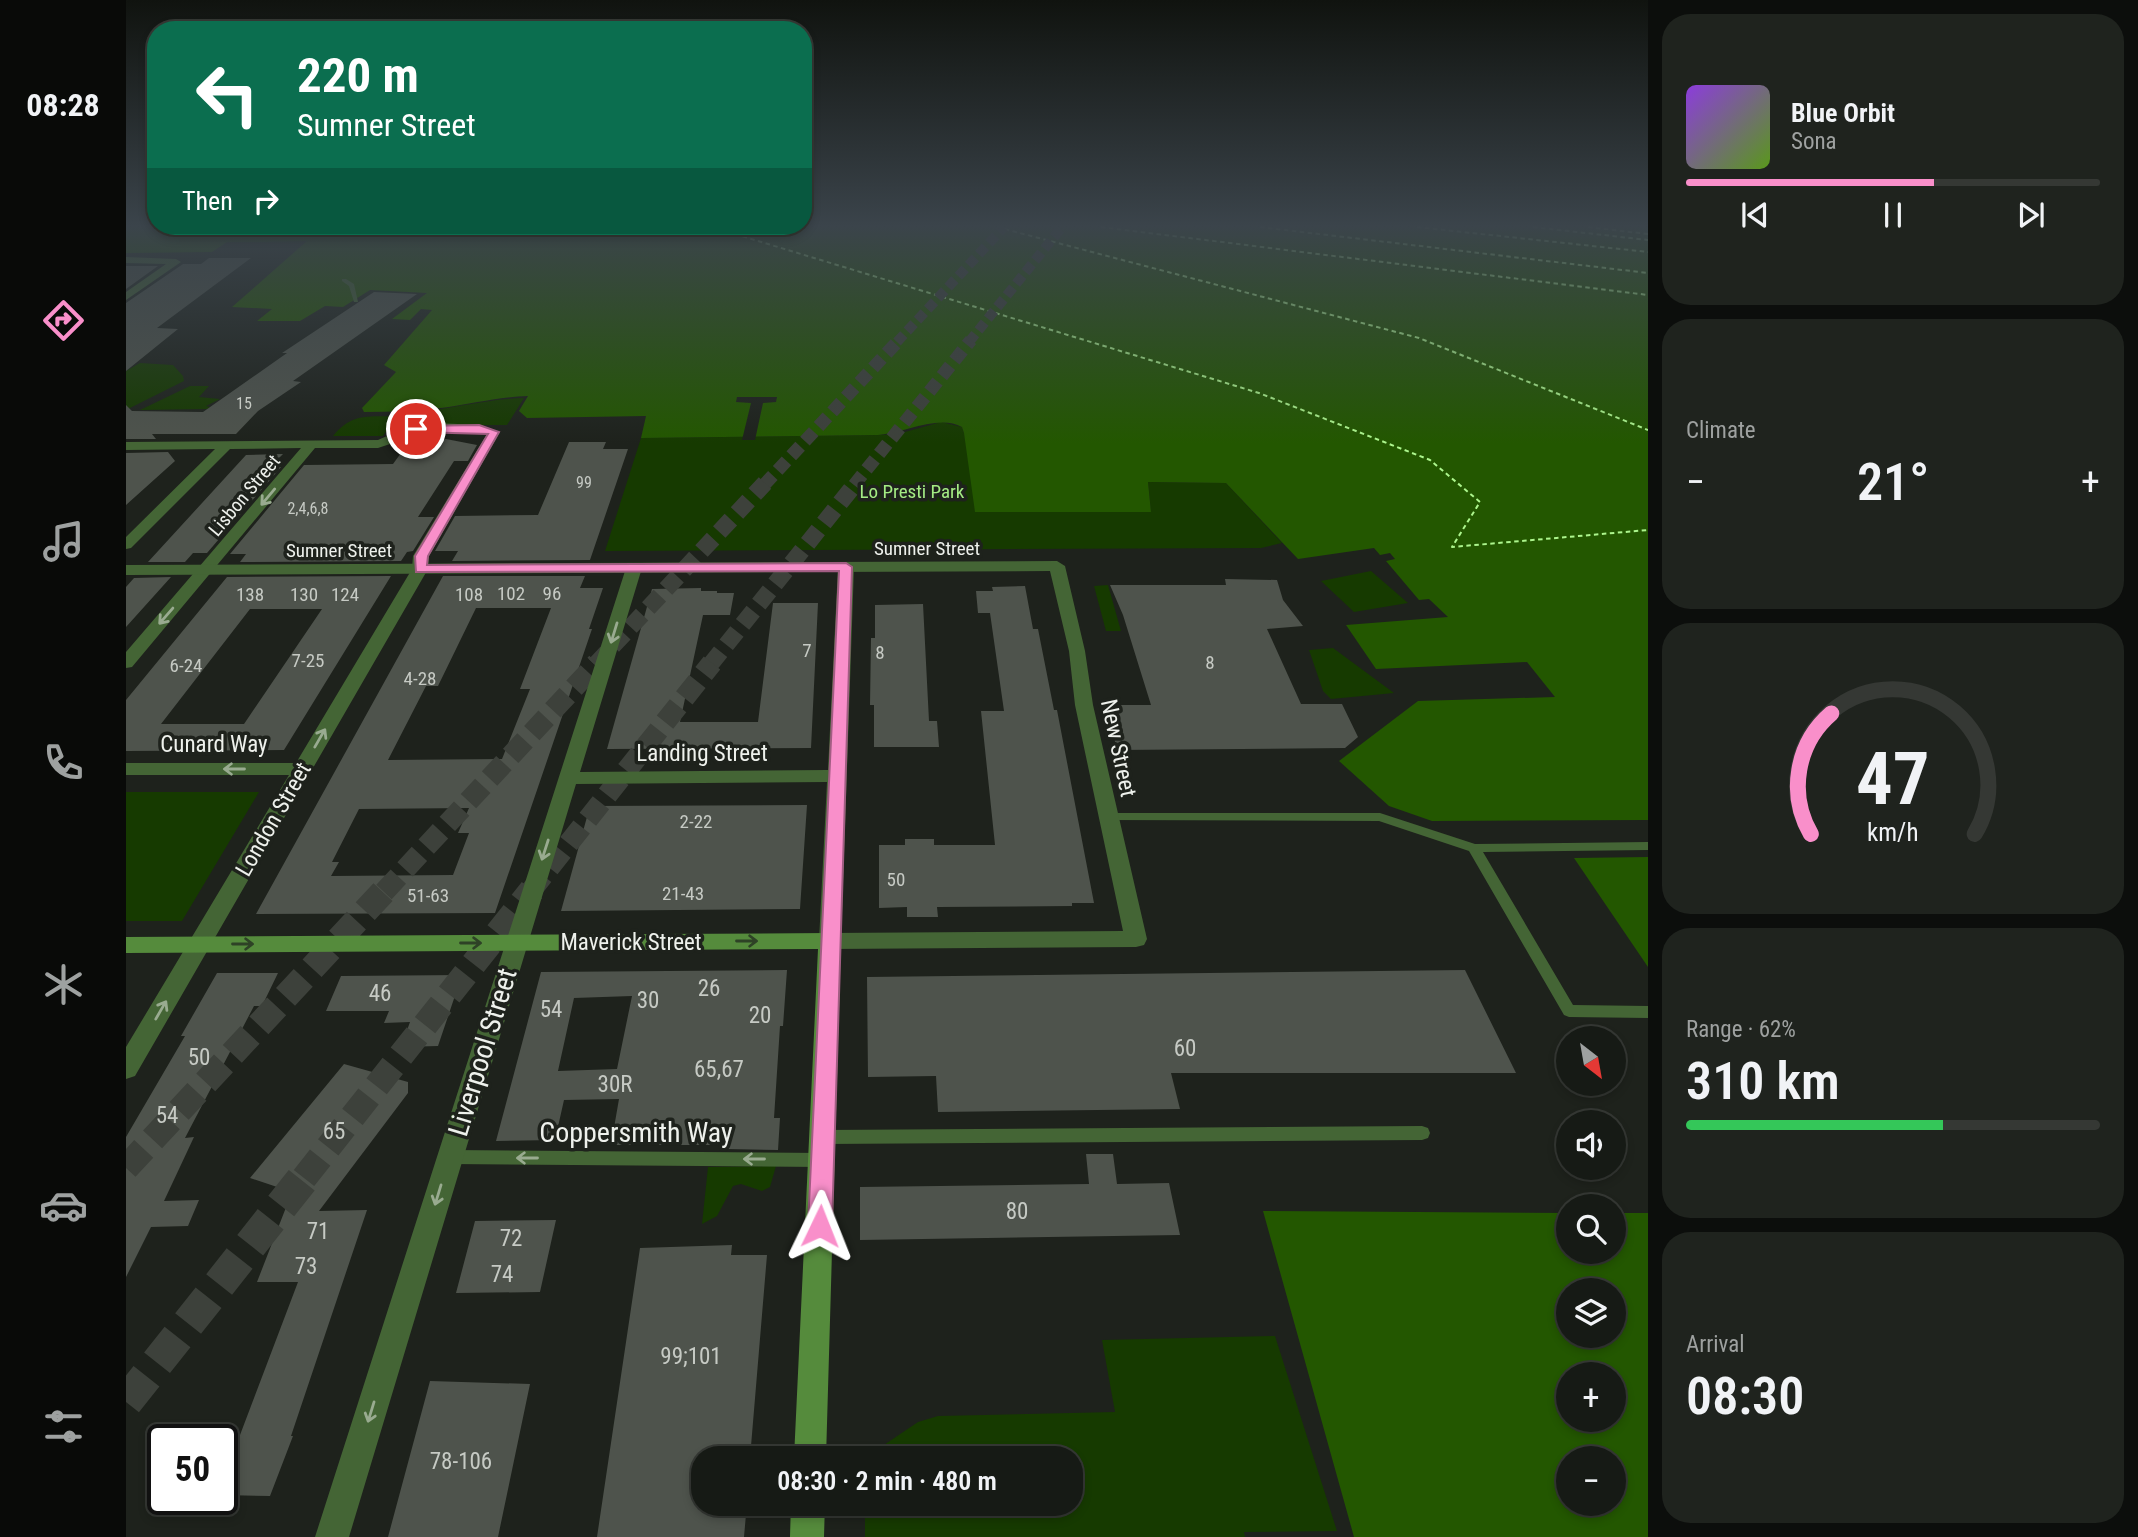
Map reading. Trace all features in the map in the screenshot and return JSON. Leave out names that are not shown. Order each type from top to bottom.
[{"type":"main road","name":"Maverick Street","points":[[126,945],[830,941]]},
{"type":"main road","points":[[811,1446],[830,941]]},
{"type":"main road","points":[[807,1537],[808,1516]]},
{"type":"street","name":"London Street","points":[[126,1069],[420,569],[421,556],[494,432],[479,429],[416,429],[393,441],[378,444],[312,444]]},
{"type":"street","points":[[126,446],[312,444]]},
{"type":"street","name":"Lisbon Street","points":[[126,663],[312,444]]},
{"type":"street","points":[[126,545],[227,445]]},
{"type":"street","name":"Sumner Street","points":[[126,570],[1057,566]]},
{"type":"street","name":"New Street","points":[[1057,566],[1077,652],[1084,705],[1136,939]]},
{"type":"street","points":[[830,941],[846,567]]},
{"type":"street","name":"Liverpool Street","points":[[332,1537],[634,568]]},
{"type":"street","name":"Cunard Way","points":[[126,769],[302,769]]},
{"type":"street","name":"Landing Street","points":[[568,778],[837,776]]},
{"type":"street","name":"Maverick Street","points":[[830,941],[1136,939]]},
{"type":"lane","points":[[1109,817],[1380,817],[1474,848],[1648,846]]},
{"type":"lane","points":[[1474,848],[1569,1011],[1648,1012]]},
{"type":"lane","points":[[823,1149],[1422,1133]]},
{"type":"lane","name":"Coppersmith Way","points":[[450,1157],[823,1149]]},
{"type":"green space","points":[[140,363],[173,365],[184,381],[126,410],[126,371]]},
{"type":"green space","points":[[190,386],[209,386],[199,397],[220,399],[206,406],[210,407],[207,409],[140,410]]},
{"type":"green space","points":[[524,398],[507,425],[398,425],[407,412]]},
{"type":"green space","points":[[397,416],[383,436],[333,436],[354,419]]},
{"type":"green space","name":"Lo Presti Park","points":[[941,422],[962,427],[964,433],[1151,512],[1148,482],[1226,483],[1282,543],[1261,548],[605,551],[641,438],[898,434]]},
{"type":"green space","points":[[1371,571],[1408,603],[1354,612],[1321,581]]},
{"type":"green space","points":[[1108,585],[1121,631],[1106,631],[1094,586]]},
{"type":"green space","points":[[1333,648],[1394,693],[1331,699],[1323,691],[1309,650]]},
{"type":"green space","points":[[126,792],[259,792],[182,921],[126,921]]},
{"type":"green space","points":[[776,1166],[770,1187],[762,1191],[741,1184],[733,1186],[717,1216],[702,1224],[708,1167]]},
{"type":"green space","points":[[1275,1336],[1337,1531],[1244,1532],[1245,1537],[865,1537],[865,1516],[1083,1516],[1083,1446],[882,1446],[918,1422],[938,1416],[1115,1412],[1102,1340]]},
{"type":"shaded area","points":[[241,299],[356,299],[343,307],[325,306],[300,321],[257,321],[272,309],[232,307]]},
{"type":"shaded area","points":[[419,299],[1648,299],[1648,820],[1432,821],[1389,806],[1339,761],[1418,701],[1555,697],[1527,662],[1376,669],[1346,625],[1448,617],[1429,599],[1419,600],[1386,561],[1395,559],[1390,553],[1380,555],[1374,548],[1298,559],[1226,483],[1148,482],[1151,512],[975,512],[962,427],[943,422],[878,435],[641,438],[646,416],[527,418],[519,411],[528,396],[432,409],[364,412],[362,408],[396,372],[384,365],[432,310],[421,309],[410,320],[392,319]]},
{"type":"shaded area","points":[[1648,857],[1648,967],[1574,858]]},
{"type":"shaded area","points":[[1263,1211],[1556,1213],[1556,1264],[1626,1264],[1626,1213],[1648,1213],[1648,1537],[1354,1537]]},
{"type":"pier","points":[[737,397],[777,397],[776,402],[763,403],[755,440],[742,440],[751,403],[736,402]]},
{"type":"building","points":[[132,299],[196,299],[157,328],[178,329],[126,371],[126,303]]},
{"type":"building","points":[[364,299],[410,299],[293,381],[301,382],[258,411],[236,434],[152,434],[156,439],[126,439],[126,405],[132,411],[203,412],[287,353],[282,353]]},
{"type":"building","points":[[446,439],[477,445],[468,461],[454,461],[418,517],[434,517],[413,551],[407,552],[401,561],[240,562],[246,554],[230,554],[304,465],[393,464],[409,442]]},
{"type":"building","points":[[569,442],[606,442],[603,449],[628,449],[590,560],[452,561],[458,551],[435,551],[455,516],[538,515]]},
{"type":"building","points":[[168,452],[175,461],[126,505],[126,453]]},
{"type":"building","points":[[283,454],[269,468],[281,467],[207,553],[193,553],[185,562],[148,562],[246,455]]},
{"type":"building","points":[[391,576],[284,750],[126,751],[126,700],[227,577]],"holes":[[[250,609],[322,609],[244,724],[161,724]]]},
{"type":"building","points":[[443,576],[585,576],[580,588],[603,588],[589,629],[592,629],[495,913],[256,914]],"holes":[[[476,608],[551,608],[520,689],[530,689],[502,759],[388,760],[426,686],[438,686]],[[469,808],[458,833],[469,833],[453,875],[331,876],[339,862],[332,862],[359,809]]]},
{"type":"building","points":[[171,577],[126,627],[126,587],[134,578]]},
{"type":"building","points":[[1225,579],[1277,580],[1283,600],[1303,626],[1267,629],[1301,704],[1342,704],[1358,737],[1345,748],[1117,750],[1106,705],[1151,705],[1123,615],[1110,585],[1226,585]]},
{"type":"building","points":[[1025,586],[1033,629],[1038,629],[1054,710],[1057,710],[1094,903],[1072,903],[1072,906],[937,907],[938,917],[907,917],[907,907],[879,908],[879,845],[905,845],[905,839],[934,839],[934,845],[995,845],[981,711],[1004,711],[990,613],[978,613],[976,591],[993,591],[992,587]]},
{"type":"building","points":[[701,588],[701,591],[734,593],[730,615],[703,615],[680,722],[758,722],[773,603],[818,603],[811,748],[607,749],[652,589]]},
{"type":"building","points":[[923,604],[929,721],[937,721],[939,747],[874,747],[874,705],[870,705],[871,638],[875,638],[875,605]]},
{"type":"building","points":[[807,805],[800,909],[561,911],[590,806]]},
{"type":"building","points":[[787,970],[774,1118],[780,1118],[778,1150],[726,1149],[727,1145],[611,1145],[619,1099],[564,1100],[555,1140],[496,1141],[541,972]],"holes":[[[632,996],[617,1069],[558,1071],[574,998]]]},
{"type":"building","points":[[1465,970],[1516,1073],[1171,1073],[1180,1109],[938,1112],[936,1076],[868,1077],[867,977]]},
{"type":"building","points":[[217,973],[278,973],[262,1006],[254,1006],[185,1138],[194,1137],[164,1201],[199,1200],[188,1226],[151,1227],[126,1277],[126,1137],[185,1036],[181,1036]]},
{"type":"building","points":[[462,975],[438,1046],[401,1047],[410,1022],[384,1023],[389,1011],[326,1011],[341,976]]},
{"type":"building","points":[[344,1064],[408,1082],[408,1093],[319,1211],[367,1210],[293,1436],[270,1496],[238,1495],[238,1435],[298,1282],[257,1282],[292,1192],[250,1178]]},
{"type":"building","points":[[1086,1154],[1113,1154],[1117,1184],[1169,1183],[1180,1235],[860,1240],[860,1187],[1089,1184]]},
{"type":"building","points":[[556,1220],[540,1292],[456,1293],[475,1221]]},
{"type":"building","points":[[732,1245],[731,1255],[767,1255],[751,1446],[691,1446],[691,1516],[746,1516],[744,1537],[597,1537],[640,1248]]},
{"type":"building","points":[[430,1381],[530,1384],[498,1537],[388,1537]]},
{"type":"ferry route","points":[[948,299],[1259,393],[1430,460],[1480,502],[1452,547],[1648,530]]},
{"type":"ferry route","points":[[1270,299],[1419,338],[1648,430]]},
{"type":"tunnel","points":[[897,342],[937,299]]},
{"type":"tunnel","points":[[969,342],[1004,299]]},
{"type":"tunnel","points":[[764,485],[899,340]]},
{"type":"tunnel","points":[[854,485],[971,340]]},
{"type":"tunnel","points":[[595,665],[765,483]]},
{"type":"tunnel","points":[[710,665],[856,483]]},
{"type":"tunnel","points":[[384,892],[597,663]]},
{"type":"tunnel","points":[[530,892],[712,663]]},
{"type":"tunnel","points":[[126,1168],[385,890]]},
{"type":"tunnel","points":[[304,1178],[532,890]]},
{"type":"tunnel","points":[[126,1402],[305,1176]]},
{"type":"route","points":[[416,429],[488,429],[494,432],[421,556],[420,569],[846,567],[820,1226]]}]
